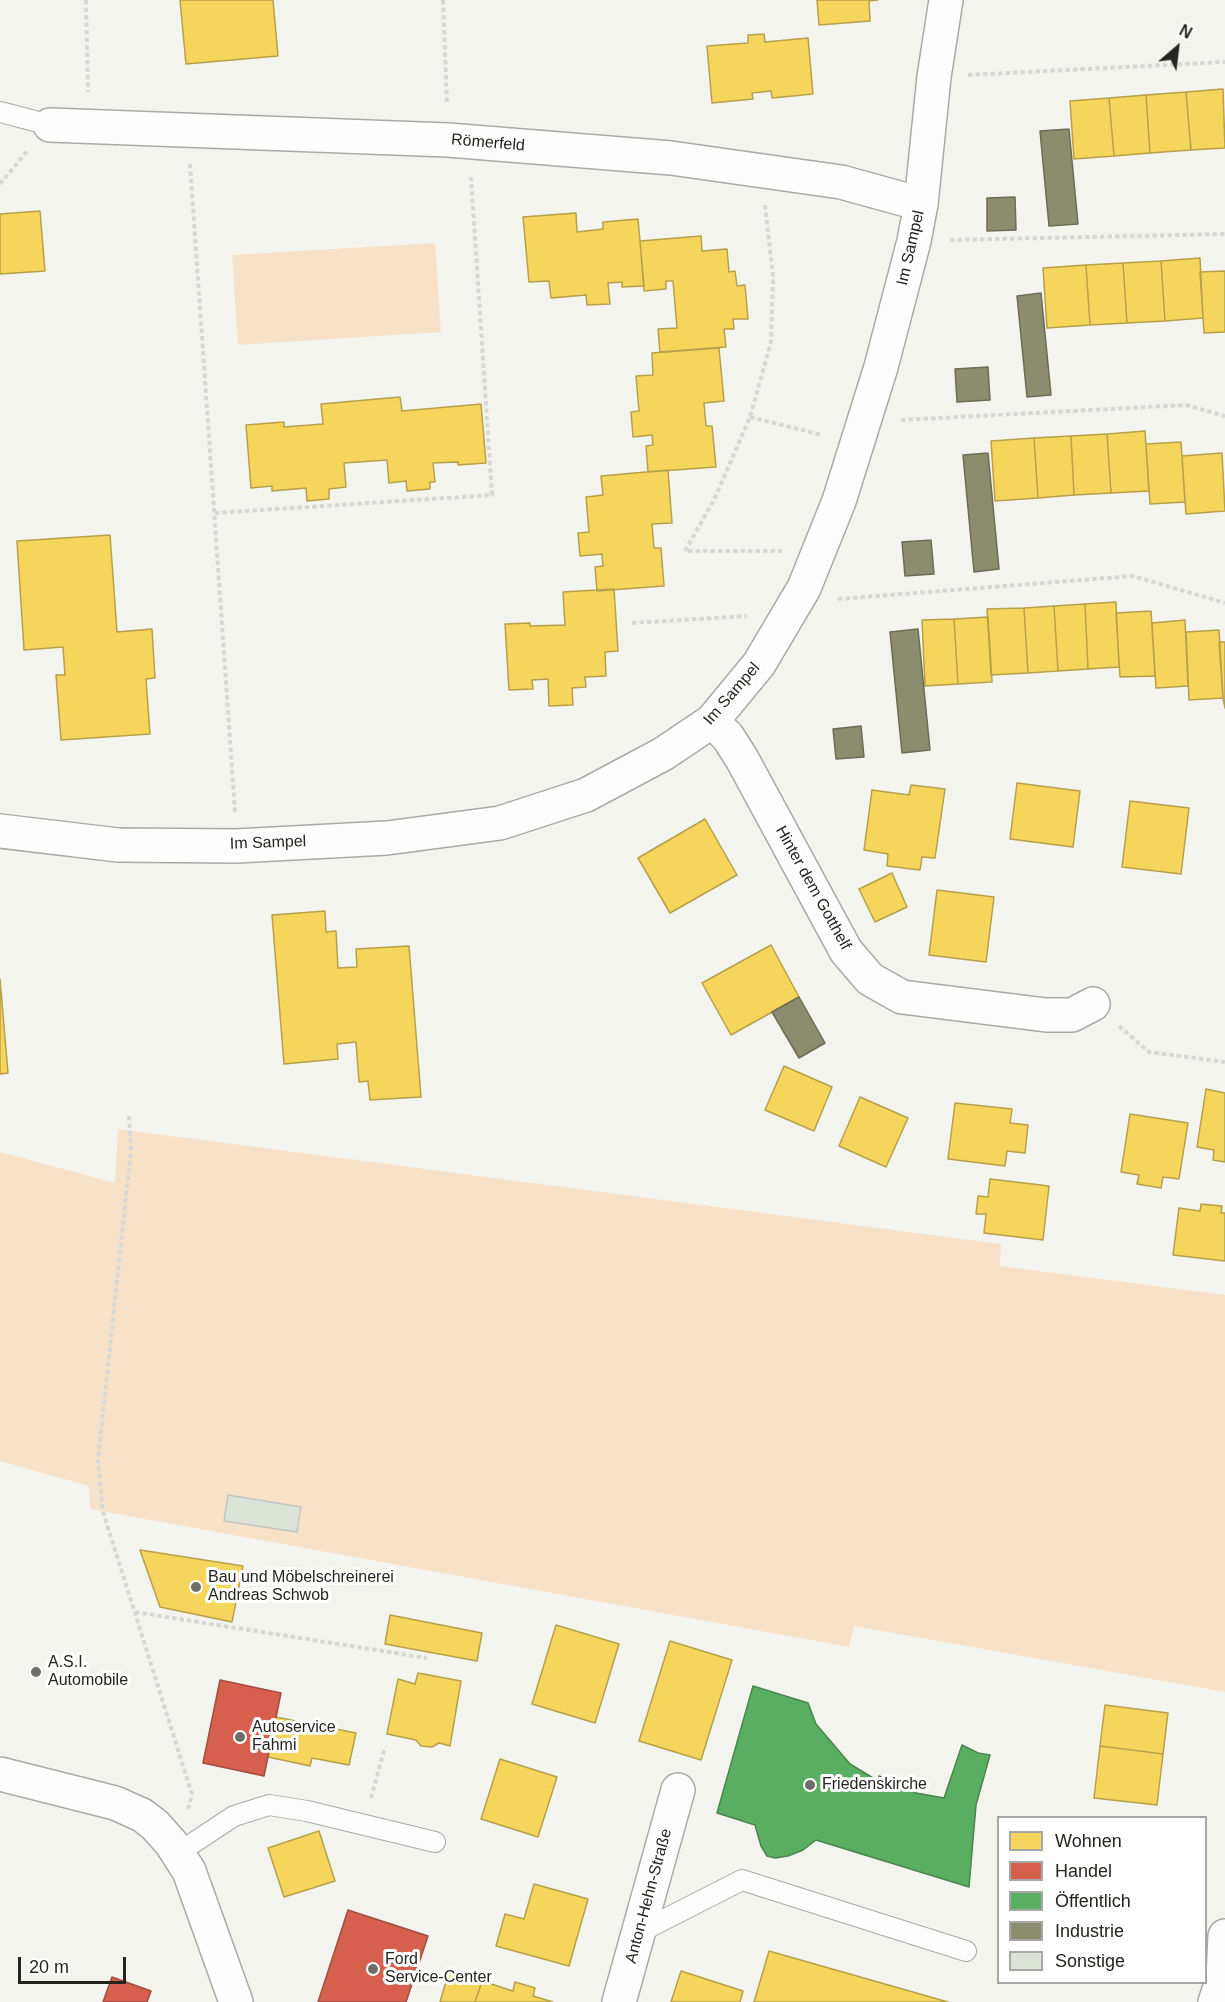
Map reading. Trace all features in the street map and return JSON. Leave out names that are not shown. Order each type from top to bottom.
[{"type":"street","name":"Im Sampel","points":[[0,831],[118,844],[236,846],[387,838],[500,823],[586,795],[663,754],[712,721],[759,664],[796,601],[839,501],[862,428],[914,241],[921,204],[934,77],[946,0]]},
{"type":"street","name":"Römerfeld","points":[[50,125],[458,141],[671,158],[841,182],[921,204]]},
{"type":"street","name":"Hinter dem Gotthelf","points":[[712,721],[728,737],[742,759],[846,951],[870,979],[902,997],[1046,1015],[1072,1015],[1093,1004]]},
{"type":"street","points":[[0,1774],[124,1807],[142,1815],[154,1825],[171,1843],[189,1871],[236,2002]]},
{"type":"street","name":"Anton-Hehn-Straße","points":[[619,2002],[678,1790]]},
{"type":"street","points":[[1215,2002],[1222,1978],[1225,1936]]},
{"type":"lane","points":[[0,112],[50,125]]},
{"type":"lane","points":[[178,1853],[234,1816],[269,1805],[307,1811],[435,1842]]},
{"type":"lane","points":[[638,1933],[742,1880],[966,1951]]},
{"type":"path","points":[[86,0],[88,126]]},
{"type":"path","points":[[215,513],[492,495],[443,0]]},
{"type":"path","points":[[934,77],[1225,62]]},
{"type":"path","points":[[0,184],[50,125]]},
{"type":"path","points":[[188,130],[236,846]]},
{"type":"path","points":[[762,171],[773,276],[771,342],[750,417],[714,500],[685,550],[819,551]]},
{"type":"path","points":[[914,241],[1225,234]]},
{"type":"path","points":[[750,417],[862,428],[895,420],[1186,405],[1225,416]]},
{"type":"path","points":[[632,623],[796,601],[841,600],[1133,576],[1225,603]]},
{"type":"path","points":[[1093,1004],[1149,1052],[1225,1062]]},
{"type":"path","points":[[129,1116],[131,1150],[98,1460],[103,1512],[192,1794],[178,1853]]},
{"type":"path","points":[[135,1612],[427,1658]]},
{"type":"path","points":[[364,1824],[385,1747]]},
{"type":"shaded area","points":[[435,243],[441,332],[238,345],[232,255]]},
{"type":"shaded area","points":[[118,1129],[1001,1244],[1000,1266],[1225,1295],[1225,1692],[854,1626],[849,1647],[90,1509],[89,1486],[0,1461],[0,1152],[115,1183]]},
{"type":"building: Wohnen","points":[[180,0],[273,0],[278,56],[186,64]]},
{"type":"building: Wohnen","points":[[817,0],[878,0],[869,1],[870,21],[819,25]]},
{"type":"building: Wohnen","points":[[764,34],[765,42],[808,38],[813,94],[772,98],[771,91],[752,93],[753,99],[712,103],[707,46],[748,43],[748,35]]},
{"type":"building: Wohnen","points":[[1223,89],[1225,148],[1191,150],[1186,92]]},
{"type":"building: Wohnen","points":[[1186,92],[1191,150],[1150,153],[1146,95]]},
{"type":"building: Wohnen","points":[[1146,95],[1150,153],[1114,156],[1109,98]]},
{"type":"building: Wohnen","points":[[1109,98],[1114,156],[1074,159],[1070,101]]},
{"type":"building: Wohnen","points":[[40,211],[45,271],[0,274],[0,214]]},
{"type":"building: Wohnen","points":[[576,213],[577,232],[603,229],[603,222],[638,219],[644,286],[622,287],[622,282],[608,283],[610,304],[587,305],[586,295],[551,298],[549,281],[529,282],[523,217]]},
{"type":"building: Wohnen","points":[[701,236],[702,251],[727,249],[729,272],[735,271],[737,286],[745,285],[748,319],[733,319],[734,329],[724,329],[726,347],[660,352],[658,329],[677,328],[673,281],[666,281],[666,289],[644,291],[640,241]]},
{"type":"building: Wohnen","points":[[1200,258],[1203,318],[1165,321],[1161,261]]},
{"type":"building: Wohnen","points":[[1161,261],[1165,321],[1127,323],[1123,263]]},
{"type":"building: Wohnen","points":[[1123,263],[1127,323],[1090,325],[1086,265]]},
{"type":"building: Wohnen","points":[[1086,265],[1090,325],[1047,328],[1043,268]]},
{"type":"building: Wohnen","points":[[1225,271],[1225,332],[1204,333],[1200,272]]},
{"type":"building: Wohnen","points":[[719,348],[724,401],[704,403],[706,426],[712,426],[716,467],[648,472],[646,446],[653,445],[652,435],[633,437],[631,412],[639,411],[636,376],[653,375],[652,353]]},
{"type":"building: Wohnen","points":[[400,397],[402,411],[481,404],[486,463],[458,465],[458,462],[433,463],[435,482],[430,482],[430,489],[407,491],[406,481],[389,483],[387,460],[344,463],[346,487],[329,489],[329,499],[307,501],[306,488],[272,491],[272,486],[251,488],[246,425],[284,422],[284,427],[323,424],[321,404]]},
{"type":"building: Wohnen","points":[[1145,431],[1149,491],[1111,493],[1107,434]]},
{"type":"building: Wohnen","points":[[1107,434],[1111,493],[1074,495],[1071,436]]},
{"type":"building: Wohnen","points":[[1071,436],[1074,495],[1038,498],[1034,438]]},
{"type":"building: Wohnen","points":[[1034,438],[1038,498],[995,501],[991,441]]},
{"type":"building: Wohnen","points":[[1181,442],[1185,502],[1150,504],[1146,444]]},
{"type":"building: Wohnen","points":[[1222,453],[1225,511],[1186,514],[1182,456]]},
{"type":"building: Wohnen","points":[[668,470],[672,523],[652,524],[654,548],[661,548],[664,586],[597,591],[595,567],[603,566],[602,554],[580,556],[578,533],[589,532],[586,497],[603,495],[601,476]]},
{"type":"building: Wohnen","points":[[110,535],[117,632],[152,629],[155,678],[146,679],[150,734],[61,740],[56,675],[65,675],[63,647],[24,650],[17,541]]},
{"type":"building: Wohnen","points":[[614,589],[618,651],[605,652],[606,676],[585,677],[586,687],[572,688],[573,705],[549,706],[548,679],[532,680],[533,689],[509,690],[505,624],[565,625],[563,592]]},
{"type":"building: Wohnen","points":[[1116,602],[1119,667],[1088,669],[1085,604]]},
{"type":"building: Wohnen","points":[[1085,604],[1088,669],[1058,671],[1054,606]]},
{"type":"building: Wohnen","points":[[1054,606],[1058,671],[1028,673],[1024,608]]},
{"type":"building: Wohnen","points":[[1024,608],[1028,673],[991,675],[987,609]]},
{"type":"building: Wohnen","points":[[1151,611],[1155,676],[1120,677],[1116,613]]},
{"type":"building: Wohnen","points":[[988,617],[992,682],[958,684],[954,619]]},
{"type":"building: Wohnen","points":[[954,619],[958,684],[925,686],[922,620]]},
{"type":"building: Wohnen","points":[[1185,620],[1188,686],[1156,688],[1152,623]]},
{"type":"building: Wohnen","points":[[1219,630],[1223,698],[1189,700],[1186,632]]},
{"type":"building: Wohnen","points":[[1219,642],[1225,642],[1225,708],[1223,698]]},
{"type":"building: Wohnen","points":[[1017,783],[1080,791],[1073,847],[1010,839]]},
{"type":"building: Wohnen","points":[[911,785],[945,789],[935,858],[922,857],[920,870],[887,866],[888,854],[864,850],[872,790],[909,795]]},
{"type":"building: Wohnen","points":[[1130,801],[1189,808],[1181,874],[1122,867]]},
{"type":"building: Wohnen","points":[[705,819],[737,875],[670,913],[638,858]]},
{"type":"building: Wohnen","points":[[892,873],[907,907],[875,922],[859,889]]},
{"type":"building: Wohnen","points":[[937,890],[994,897],[986,962],[929,955]]},
{"type":"building: Wohnen","points":[[325,911],[326,932],[336,931],[338,968],[357,967],[356,949],[409,946],[421,1097],[370,1100],[368,1081],[359,1082],[356,1042],[337,1044],[338,1059],[284,1064],[272,915]]},
{"type":"building: Wohnen","points":[[771,945],[799,997],[731,1035],[702,983]]},
{"type":"building: Wohnen","points":[[0,979],[8,1073],[0,1074]]},
{"type":"building: Wohnen","points":[[784,1066],[832,1087],[814,1131],[765,1110]]},
{"type":"building: Wohnen","points":[[1206,1089],[1225,1093],[1225,1162],[1213,1160],[1214,1150],[1197,1147]]},
{"type":"building: Wohnen","points":[[860,1097],[908,1118],[886,1167],[839,1146]]},
{"type":"building: Wohnen","points":[[955,1103],[1012,1109],[1010,1123],[1028,1125],[1025,1153],[1007,1151],[1005,1166],[948,1159]]},
{"type":"building: Wohnen","points":[[1130,1114],[1188,1123],[1179,1179],[1163,1177],[1161,1188],[1137,1184],[1139,1175],[1121,1172]]},
{"type":"building: Wohnen","points":[[990,1179],[1049,1186],[1043,1240],[984,1233],[986,1214],[976,1214],[978,1196],[988,1197]]},
{"type":"building: Wohnen","points":[[1201,1204],[1222,1206],[1221,1213],[1225,1213],[1225,1261],[1173,1255],[1179,1208],[1200,1211]]},
{"type":"building: Wohnen","name":"Bau und Möbelschreinerei Andreas Schwob","points":[[140,1550],[243,1566],[232,1622],[160,1607]]},
{"type":"building: Wohnen","points":[[390,1615],[482,1633],[477,1661],[385,1644]]},
{"type":"building: Wohnen","points":[[556,1625],[619,1644],[595,1723],[532,1704]]},
{"type":"building: Wohnen","points":[[670,1641],[732,1660],[701,1760],[639,1741]]},
{"type":"building: Wohnen","points":[[418,1673],[461,1681],[450,1746],[439,1743],[432,1747],[421,1746],[416,1740],[387,1734],[398,1679],[415,1684]]},
{"type":"building: Wohnen","points":[[1105,1705],[1168,1713],[1163,1754],[1100,1746]]},
{"type":"building: Wohnen","points":[[276,1717],[356,1733],[349,1765],[312,1758],[310,1766],[268,1757]]},
{"type":"building: Wohnen","points":[[1100,1746],[1163,1754],[1157,1805],[1094,1798]]},
{"type":"building: Wohnen","points":[[500,1759],[557,1777],[538,1837],[481,1819]]},
{"type":"building: Wohnen","points":[[319,1831],[335,1881],[284,1897],[268,1848]]},
{"type":"building: Wohnen","points":[[534,1884],[588,1899],[569,1966],[496,1946],[505,1914],[524,1919]]},
{"type":"building: Wohnen","points":[[769,1951],[948,2002],[754,2002]]},
{"type":"building: Wohnen","points":[[449,1971],[482,1981],[475,2002],[440,2002]]},
{"type":"building: Wohnen","points":[[681,1971],[743,1991],[740,2002],[671,2002]]},
{"type":"building: Wohnen","points":[[482,1981],[513,1991],[515,1982],[535,1988],[533,1996],[553,2002],[475,2002]]},
{"type":"building: Handel","name":"Autoservice Fahmi","points":[[220,1680],[281,1693],[264,1776],[203,1763]]},
{"type":"building: Handel","name":"Ford Service-Center","points":[[348,1910],[428,1936],[406,2002],[318,2002]]},
{"type":"building: Handel","points":[[112,1977],[151,1991],[147,2002],[103,2002]]},
{"type":"building: Öffentlich","name":"Friedenskirche","points":[[753,1686],[808,1703],[816,1724],[850,1764],[878,1781],[879,1776],[916,1793],[944,1798],[962,1745],[978,1753],[990,1755],[976,1805],[969,1887],[816,1840],[803,1850],[788,1856],[775,1858],[767,1856],[761,1846],[755,1825],[717,1813]]},
{"type":"building: Industrie","points":[[1069,129],[1078,224],[1049,226],[1040,131]]},
{"type":"building: Industrie","points":[[1015,197],[1016,230],[987,231],[987,198]]},
{"type":"building: Industrie","points":[[1041,293],[1051,395],[1027,397],[1017,296]]},
{"type":"building: Industrie","points":[[988,367],[990,400],[957,402],[955,369]]},
{"type":"building: Industrie","points":[[988,453],[999,569],[974,572],[963,455]]},
{"type":"building: Industrie","points":[[931,540],[934,574],[905,576],[902,542]]},
{"type":"building: Industrie","points":[[918,629],[930,750],[902,753],[890,632]]},
{"type":"building: Industrie","points":[[861,726],[864,757],[836,759],[833,729]]},
{"type":"building: Industrie","points":[[799,997],[825,1043],[799,1058],[772,1012]]},
{"type":"building: Sonstige","points":[[228,1495],[301,1507],[297,1532],[224,1521]]},
{"type":"place","name":"Bau und Möbelschreinerei Andreas Schwob","points":[[196,1587]]},
{"type":"place","name":"A.S.I. Automobile","points":[[36,1672]]},
{"type":"place","name":"Autoservice Fahmi","points":[[240,1737]]},
{"type":"place","name":"Friedenskirche","points":[[810,1785]]},
{"type":"place","name":"Ford Service-Center","points":[[373,1969]]}]
